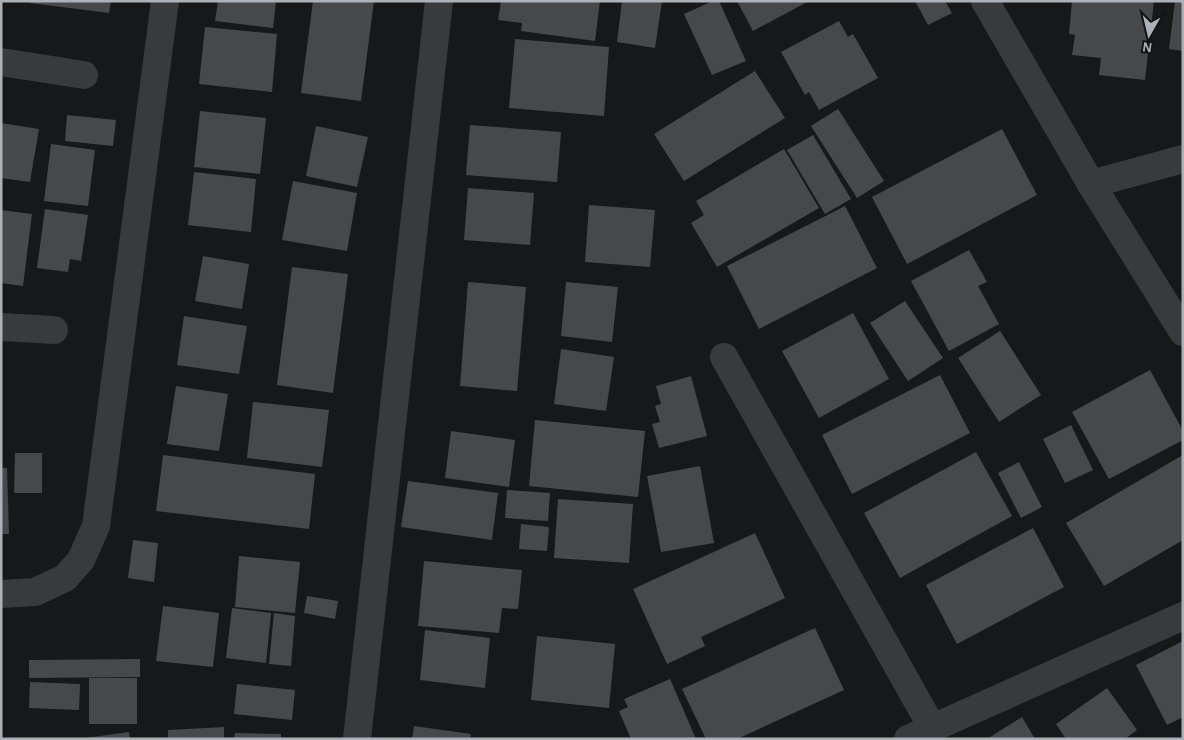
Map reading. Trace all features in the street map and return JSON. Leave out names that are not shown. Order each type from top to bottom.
[{"type":"street","points":[[1,594],[35,592],[66,578],[81,560],[96,526],[165,1]]},
{"type":"street","points":[[357,739],[439,1]]},
{"type":"street","points":[[985,1],[1091,184],[1183,332]]},
{"type":"street","points":[[1,62],[84,75]]},
{"type":"street","points":[[1091,184],[1183,159]]},
{"type":"street","points":[[1,327],[54,330]]},
{"type":"street","points":[[724,357],[921,734],[1183,616]]},
{"type":"building","points":[[31,1],[111,1],[109,13],[30,3]]},
{"type":"building","points":[[218,1],[276,1],[273,28],[215,21]]},
{"type":"building","points":[[313,1],[374,1],[361,101],[301,93]]},
{"type":"building","points":[[501,1],[600,1],[595,41],[521,31],[522,23],[498,20]]},
{"type":"building","points":[[622,1],[662,1],[655,48],[617,42]]},
{"type":"building","points":[[713,1],[719,1],[746,61],[712,75],[684,14]]},
{"type":"building","points":[[737,1],[809,1],[753,31]]},
{"type":"building","points":[[915,1],[945,1],[952,13],[928,25]]},
{"type":"building","points":[[1072,1],[1154,1],[1145,80],[1099,75],[1101,58],[1072,55],[1075,35],[1069,34]]},
{"type":"building","points":[[1175,1],[1183,1],[1183,51],[1169,49]]},
{"type":"building","points":[[839,21],[848,37],[853,34],[878,78],[819,110],[809,92],[805,95],[781,52]]},
{"type":"building","points":[[205,27],[277,34],[272,92],[199,84]]},
{"type":"building","points":[[515,39],[609,47],[604,116],[509,108]]},
{"type":"building","points":[[755,71],[785,118],[684,181],[654,134]]},
{"type":"building","points":[[838,109],[884,181],[857,198],[811,126]]},
{"type":"building","points":[[200,111],[266,118],[260,174],[194,167]]},
{"type":"building","points":[[67,115],[116,120],[113,146],[65,141]]},
{"type":"building","points":[[1,123],[39,129],[30,182],[1,178]]},
{"type":"building","points":[[470,125],[561,132],[557,182],[466,175]]},
{"type":"building","points":[[316,126],[368,137],[357,187],[306,176]]},
{"type":"building","points":[[1002,129],[1037,195],[907,264],[872,197]]},
{"type":"building","points":[[813,135],[851,199],[825,214],[787,150]]},
{"type":"building","points":[[51,144],[95,150],[88,206],[44,201]]},
{"type":"building","points":[[784,149],[819,208],[717,267],[691,223],[704,215],[696,201]]},
{"type":"building","points":[[194,172],[256,179],[251,232],[188,225]]},
{"type":"building","points":[[293,181],[357,193],[347,251],[282,240]]},
{"type":"building","points":[[468,188],[534,193],[530,245],[464,240]]},
{"type":"building","points":[[589,205],[655,210],[650,267],[585,262]]},
{"type":"building","points":[[845,206],[877,268],[759,329],[727,266]]},
{"type":"building","points":[[45,209],[88,215],[81,261],[70,259],[68,272],[37,268]]},
{"type":"building","points":[[1,210],[32,214],[23,286],[1,283]]},
{"type":"building","points":[[969,250],[987,282],[978,286],[999,324],[949,351],[911,281]]},
{"type":"building","points":[[203,256],[249,264],[242,309],[195,301]]},
{"type":"building","points":[[292,267],[348,274],[333,393],[277,385]]},
{"type":"building","points":[[468,282],[526,287],[517,391],[460,386]]},
{"type":"building","points":[[566,282],[618,287],[612,342],[561,336]]},
{"type":"building","points":[[905,301],[943,358],[908,381],[870,323]]},
{"type":"building","points":[[853,313],[889,379],[819,418],[782,351]]},
{"type":"building","points":[[184,316],[247,326],[239,374],[177,365]]},
{"type":"building","points":[[1000,331],[1041,395],[999,422],[958,358]]},
{"type":"building","points":[[561,349],[614,357],[606,411],[554,404]]},
{"type":"building","points":[[1150,370],[1183,431],[1183,440],[1109,479],[1072,412]]},
{"type":"building","points":[[940,375],[970,433],[852,494],[822,435]]},
{"type":"building","points":[[691,376],[707,436],[659,448],[652,424],[660,422],[655,406],[661,404],[656,386]]},
{"type":"building","points":[[176,386],[228,394],[219,451],[167,444]]},
{"type":"building","points":[[253,402],[329,410],[322,467],[247,458]]},
{"type":"building","points":[[535,420],[645,431],[638,497],[529,486]]},
{"type":"building","points":[[1071,425],[1093,470],[1065,483],[1043,439]]},
{"type":"building","points":[[451,431],[515,440],[509,487],[445,478]]},
{"type":"building","points":[[976,452],[1012,516],[900,578],[864,513]]},
{"type":"building","points":[[15,453],[42,453],[42,493],[14,493]]},
{"type":"building","points":[[163,455],[315,474],[309,529],[156,511]]},
{"type":"building","points":[[1183,455],[1183,540],[1104,586],[1066,523]]},
{"type":"building","points":[[1019,462],[1042,507],[1021,518],[998,473]]},
{"type":"building","points":[[700,466],[714,543],[661,552],[647,476]]},
{"type":"building","points":[[1,468],[7,468],[9,534],[1,534]]},
{"type":"building","points":[[408,481],[498,493],[492,540],[401,527]]},
{"type":"building","points":[[507,490],[550,493],[548,521],[505,518]]},
{"type":"building","points":[[558,499],[633,504],[629,563],[554,558]]},
{"type":"building","points":[[521,524],[549,527],[547,551],[519,549]]},
{"type":"building","points":[[1033,528],[1064,587],[957,644],[926,585]]},
{"type":"building","points":[[755,533],[785,598],[701,637],[705,646],[667,664],[633,589]]},
{"type":"building","points":[[133,540],[158,543],[154,582],[128,578]]},
{"type":"building","points":[[239,556],[300,562],[295,613],[235,607]]},
{"type":"building","points":[[424,561],[522,570],[518,609],[502,608],[499,633],[418,626]]},
{"type":"building","points":[[307,596],[338,601],[335,619],[304,613]]},
{"type":"building","points":[[163,606],[219,613],[213,667],[156,661]]},
{"type":"building","points":[[232,608],[271,613],[266,663],[226,658]]},
{"type":"building","points":[[274,613],[295,616],[291,666],[269,664]]},
{"type":"building","points":[[815,628],[844,690],[737,739],[706,739],[682,689]]},
{"type":"building","points":[[425,630],[490,638],[485,688],[420,680]]},
{"type":"building","points":[[537,636],[615,644],[609,708],[531,700]]},
{"type":"building","points":[[1183,641],[1183,717],[1167,725],[1136,665]]},
{"type":"building","points":[[140,659],[140,677],[29,678],[29,660]]},
{"type":"building","points":[[89,678],[137,678],[137,724],[89,724]]},
{"type":"building","points":[[670,679],[696,739],[631,739],[619,711],[628,707],[624,699]]},
{"type":"building","points":[[30,682],[80,684],[79,710],[29,708]]},
{"type":"building","points":[[237,684],[295,690],[292,720],[234,714]]},
{"type":"building","points":[[1107,688],[1137,730],[1125,739],[1066,739],[1056,724]]},
{"type":"building","points":[[1022,717],[1035,739],[987,739]]},
{"type":"building","points":[[414,726],[471,734],[470,739],[412,739]]},
{"type":"building","points":[[224,727],[224,739],[168,739],[168,730]]},
{"type":"building","points":[[129,732],[130,739],[85,739],[85,738]]},
{"type":"building","points":[[235,733],[281,734],[281,739],[234,739]]}]
